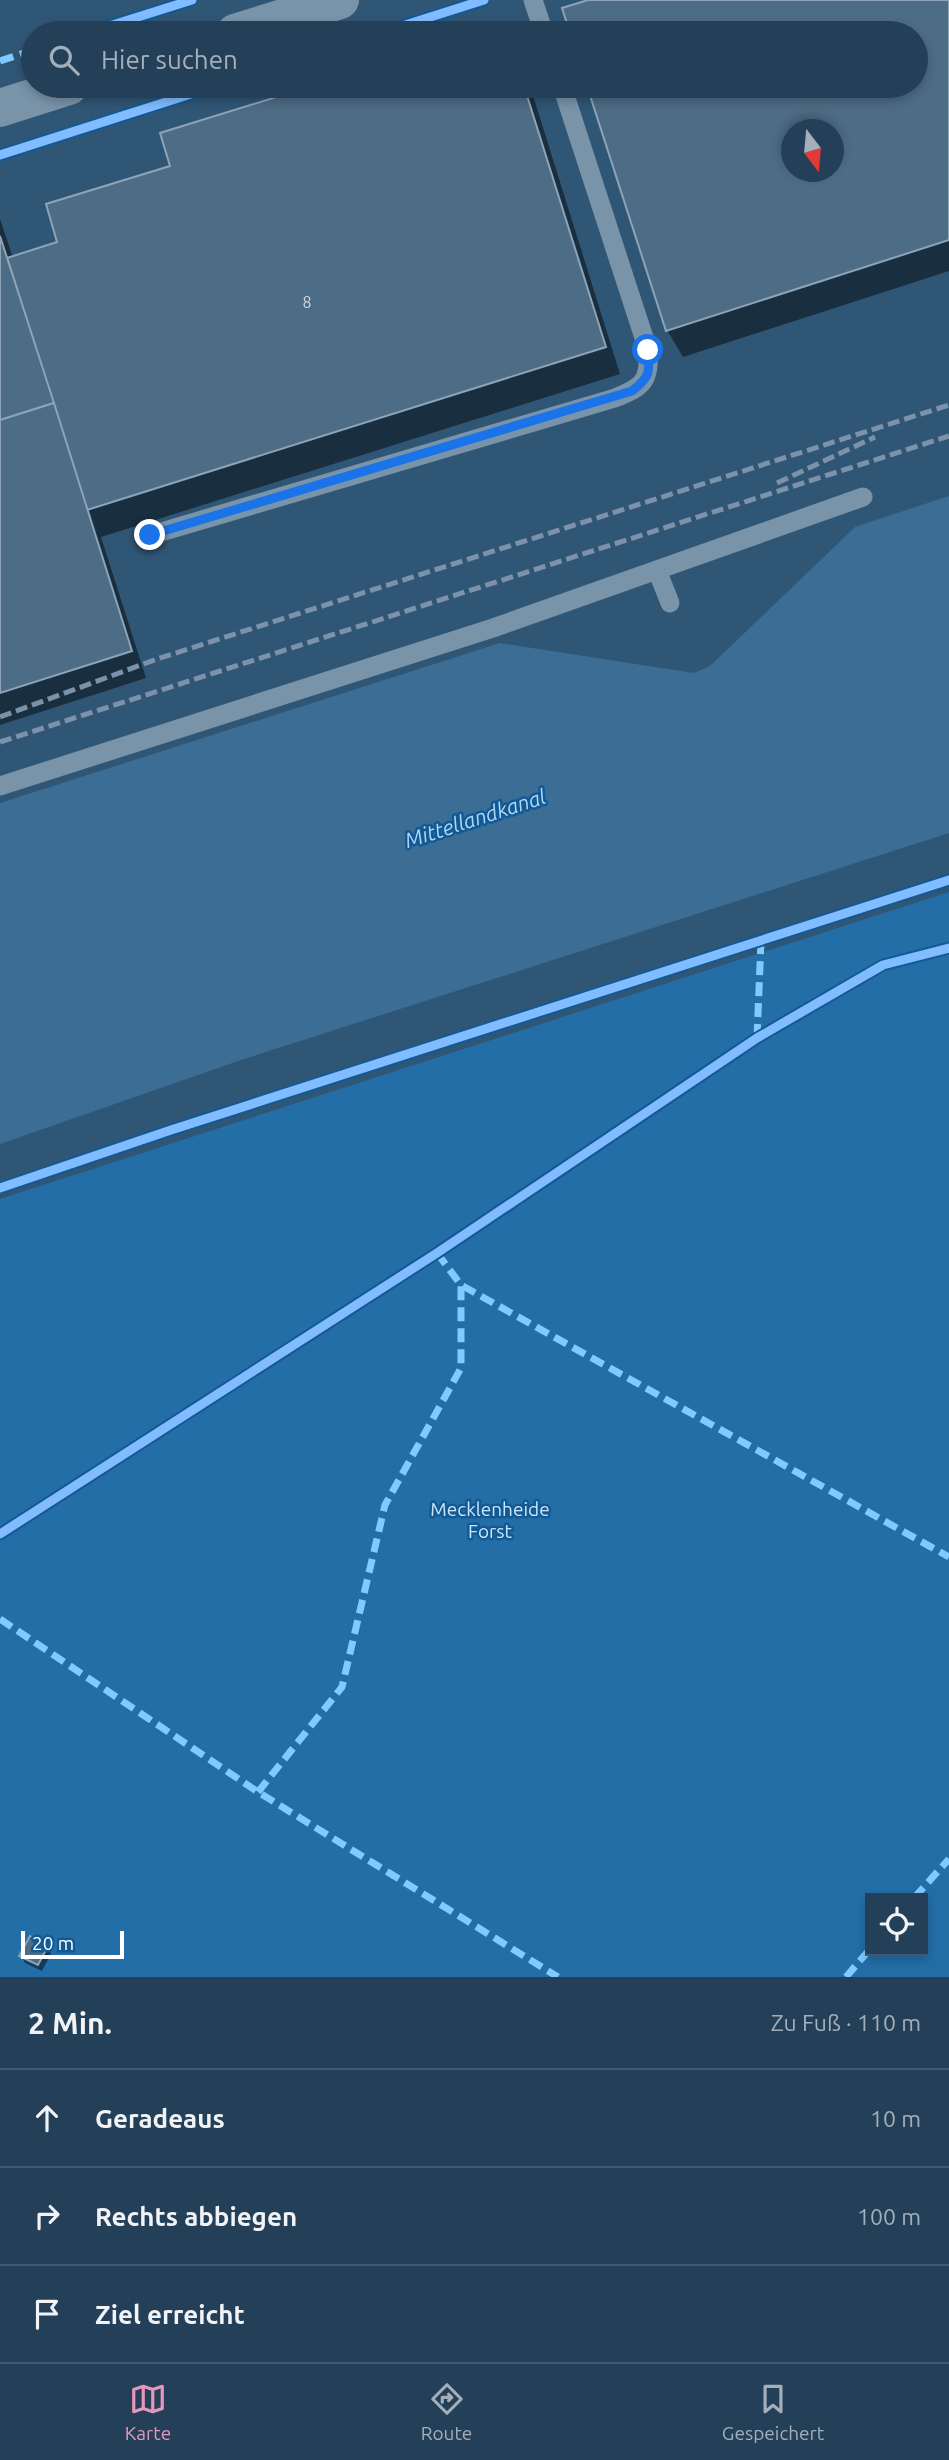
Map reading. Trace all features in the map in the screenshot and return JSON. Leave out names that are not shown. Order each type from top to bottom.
[{"type":"street","points":[[260,21],[287,8],[340,0]]},
{"type":"street","points":[[0,108],[31,98]]},
{"type":"lane","points":[[533,0],[540,21]]},
{"type":"lane","points":[[150,535],[615,398],[632,391],[645,381],[649,371],[648,350],[566,98]]},
{"type":"lane","points":[[0,786],[493,628],[863,497]]},
{"type":"lane","points":[[657,570],[670,603]]},
{"type":"green space","name":"Mecklenheide Forst","points":[[949,892],[949,1977],[0,1977],[0,1199]]},
{"type":"water","name":"Mittellandkanal","points":[[949,496],[949,833],[241,1060],[0,1144],[0,803],[500,643],[694,673],[710,666],[855,527]]},
{"type":"building","points":[[588,0],[949,0],[949,240],[666,331],[591,98],[928,98],[928,21],[566,21],[562,8]]},
{"type":"building","points":[[273,98],[528,98],[606,347],[87,510],[7,258],[57,242],[46,204],[170,166],[160,133]]},
{"type":"building","points":[[0,236],[54,403],[0,420]]},
{"type":"building","points":[[54,403],[132,651],[0,693],[0,420]]},
{"type":"building","points":[[30,1936],[48,1946],[38,1965],[19,1956]]},
{"type":"railway","points":[[0,717],[157,659],[949,405]]},
{"type":"railway","points":[[0,742],[949,436]]},
{"type":"railway","points":[[777,483],[875,437]]},
{"type":"marked path","points":[[0,61],[21,54]]},
{"type":"marked path","points":[[757,1038],[761,941]]},
{"type":"marked path","points":[[437,1253],[461,1285],[949,1557]]},
{"type":"marked path","points":[[258,1792],[342,1687],[385,1505],[461,1368],[461,1285]]},
{"type":"marked path","points":[[0,1619],[258,1792],[558,1977]]},
{"type":"marked path","points":[[918,1893],[949,1859]]},
{"type":"marked path","points":[[846,1977],[865,1955]]},
{"type":"cycle path","points":[[125,21],[192,0]]},
{"type":"cycle path","points":[[418,21],[484,0]]},
{"type":"cycle path","points":[[0,155],[178,98]]},
{"type":"cycle path","points":[[0,1188],[171,1130],[949,880]]},
{"type":"cycle path","points":[[0,1534],[437,1253],[757,1038],[883,965],[949,948]]},
{"type":"route","points":[[150,535],[615,398],[632,391],[645,381],[649,371],[648,350]]}]
